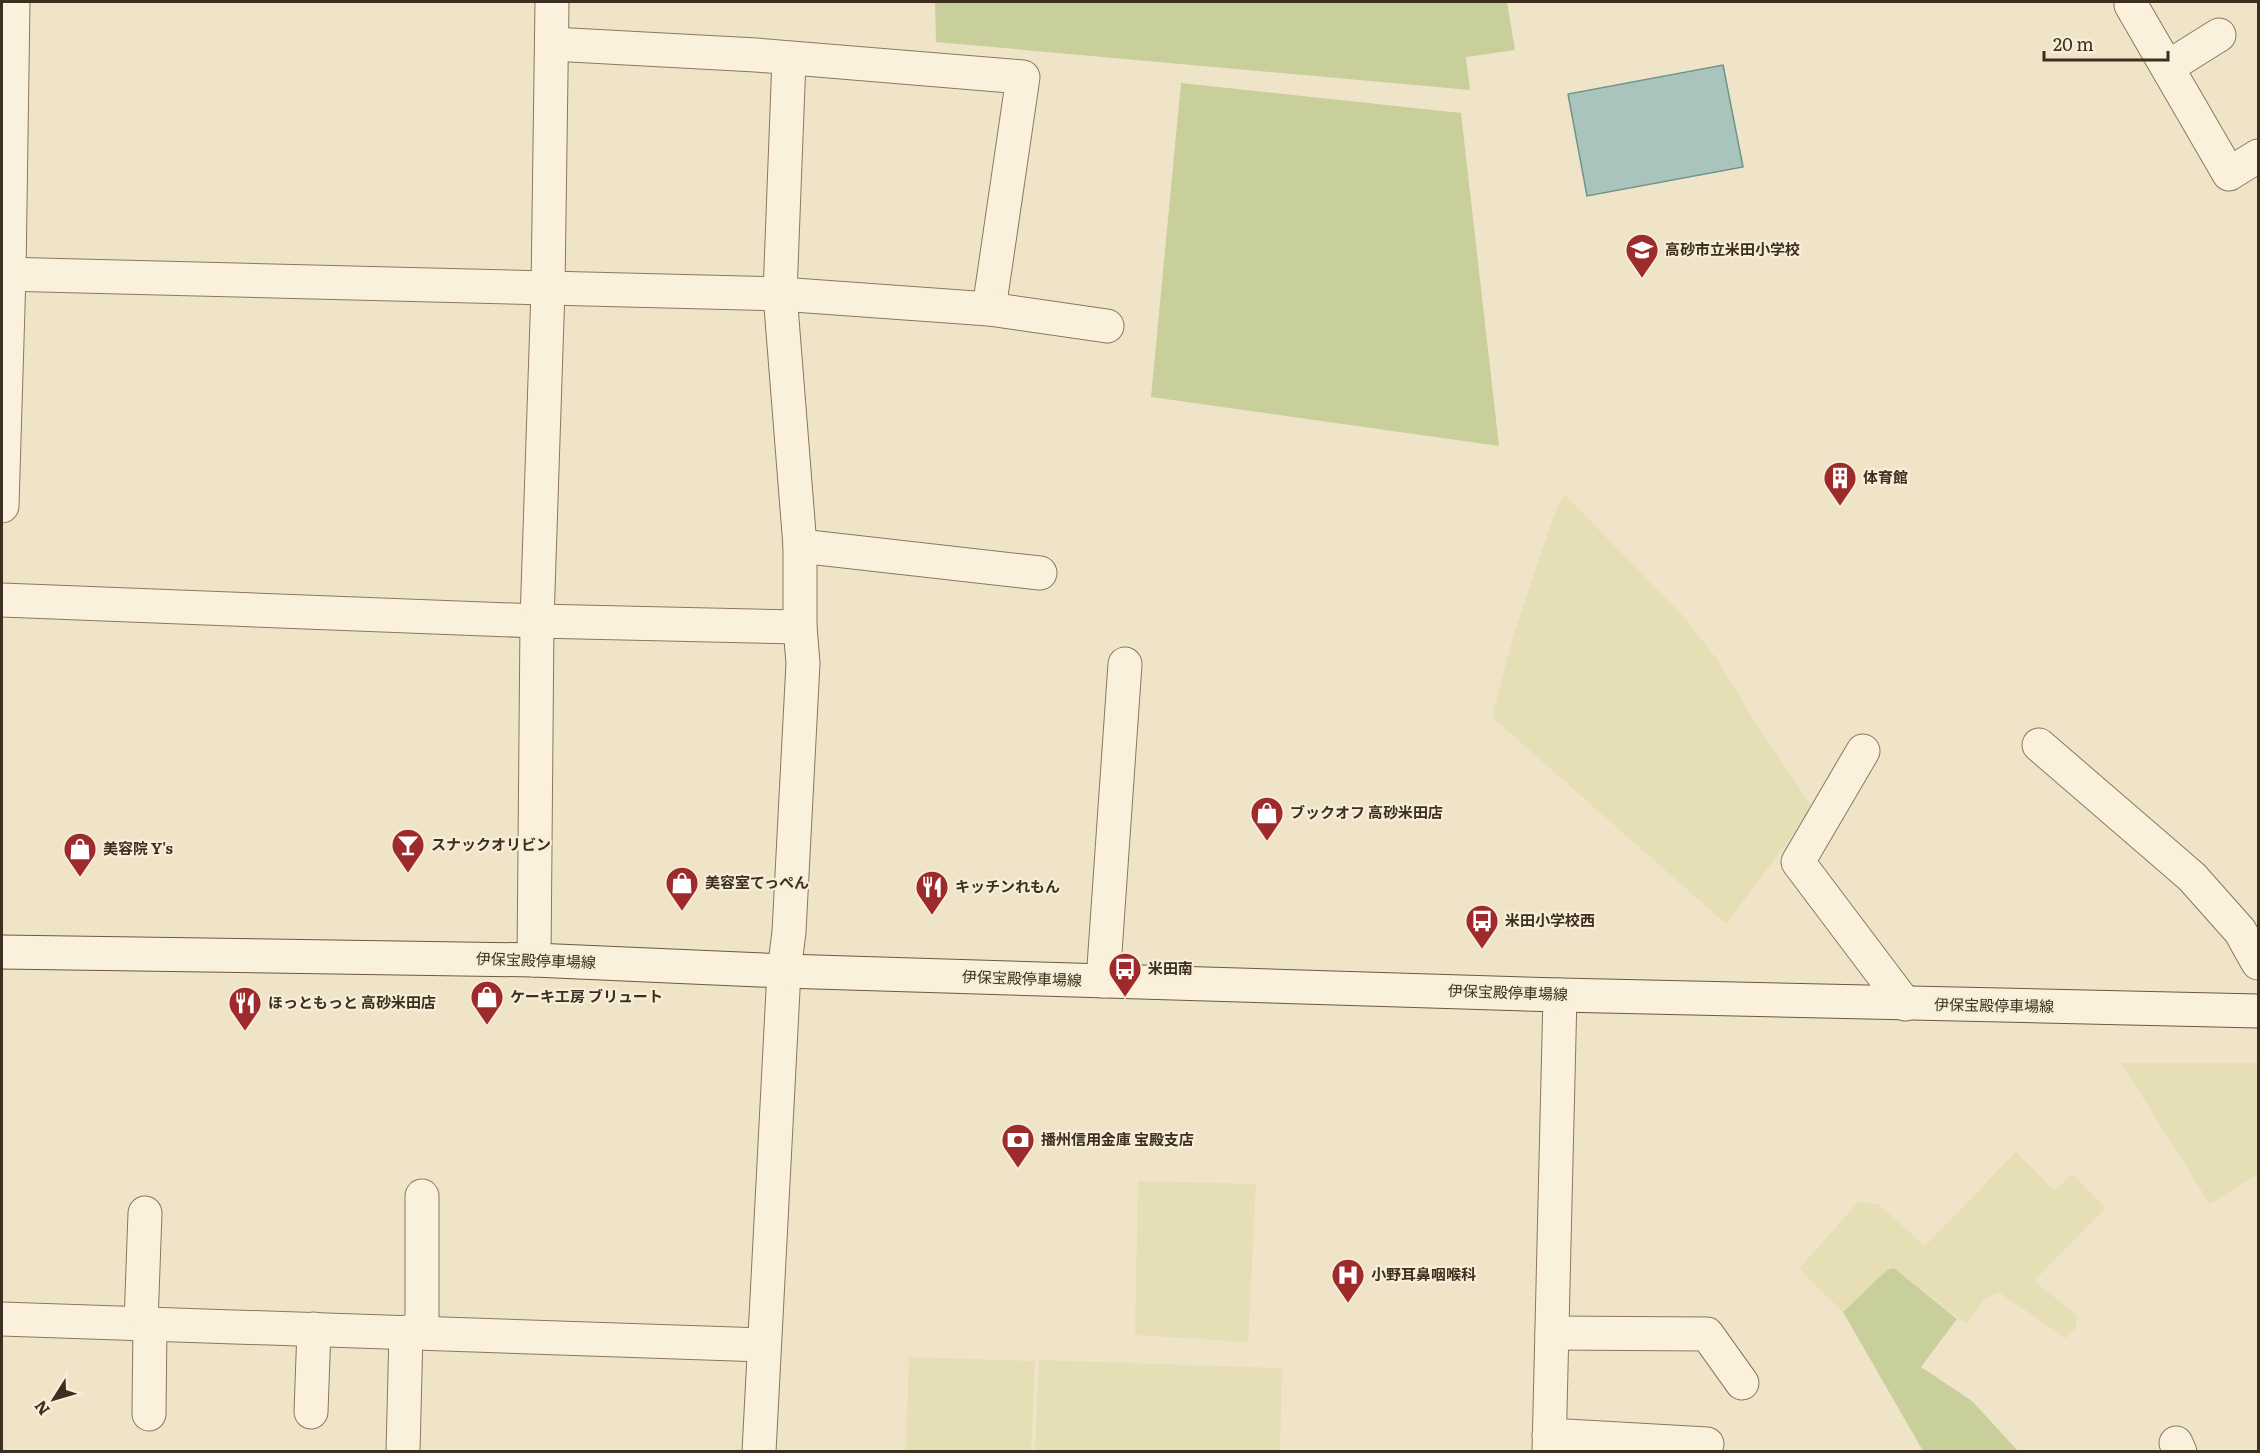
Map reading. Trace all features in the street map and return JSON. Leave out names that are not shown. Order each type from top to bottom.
[{"type":"street","points":[[2,506],[5,274],[13,2]]},
{"type":"street","points":[[534,960],[537,621],[548,289],[552,2]]},
{"type":"street","points":[[2131,5],[2229,174],[2259,156]]},
{"type":"street","points":[[2168,67],[2218,35]]},
{"type":"street","points":[[552,44],[756,55],[1023,77],[989,309]]},
{"type":"street","points":[[759,1452],[784,971],[789,932],[803,663],[800,627],[800,546],[780,294],[789,59]]},
{"type":"street","points":[[5,274],[780,294],[989,309],[1107,326]]},
{"type":"street","points":[[800,546],[1040,573]]},
{"type":"street","points":[[2,600],[537,621],[800,627]]},
{"type":"street","points":[[1103,981],[1125,664]]},
{"type":"street","points":[[2040,745],[2192,877],[2240,931],[2259,963]]},
{"type":"street","points":[[1863,751],[1798,862],[1905,1004]]},
{"type":"street","name":"伊保宝殿停車場線","points":[[2,952],[534,960],[784,971],[1560,995],[2259,1011]]},
{"type":"street","points":[[1560,995],[1549,1443],[1707,1444]]},
{"type":"street","points":[[403,1452],[414,1332],[422,1196]]},
{"type":"street","points":[[145,1213],[145,1324],[149,1414]]},
{"type":"street","points":[[2,1319],[764,1345]]},
{"type":"street","points":[[311,1412],[314,1329]]},
{"type":"street","points":[[1552,1333],[1707,1334],[1742,1383]]},
{"type":"shaded area","points":[[1565,495],[1683,616],[1716,658],[1757,725],[1813,808],[1726,924],[1492,717],[1514,633],[1557,507]]},
{"type":"shaded area","points":[[2121,1063],[2258,1063],[2258,1174],[2210,1204]]},
{"type":"shaded area","points":[[2016,1152],[2054,1191],[2072,1174],[2105,1208],[2034,1281],[2077,1315],[2076,1327],[2066,1338],[1998,1292],[1984,1300],[1966,1324],[1894,1268],[1887,1270],[1843,1312],[1799,1269],[1858,1202],[1878,1204],[1925,1246]]},
{"type":"shaded area","points":[[1138,1181],[1256,1184],[1248,1342],[1135,1335]]},
{"type":"shaded area","points":[[909,1357],[1035,1361],[1031,1451],[906,1451]]},
{"type":"shaded area","points":[[1039,1360],[1282,1368],[1280,1451],[1035,1451]]},
{"type":"green space","points":[[935,2],[1507,2],[1515,50],[1466,57],[1470,90],[936,42]]},
{"type":"green space","points":[[1181,83],[1461,113],[1499,446],[1151,397]]},
{"type":"green space","points":[[1894,1268],[1957,1319],[1921,1367],[1972,1401],[2018,1451],[1923,1451],[1843,1312],[1887,1270]]},
{"type":"water","points":[[1723,65],[1743,167],[1587,196],[1568,94]]},
{"type":"place","name":"高砂市立米田小学校","points":[[1642,279]]},
{"type":"place","name":"体育館","points":[[1840,507]]},
{"type":"place","name":"ブックオフ 高砂米田店","points":[[1267,842]]},
{"type":"place","name":"スナックオリビン","points":[[408,874]]},
{"type":"place","name":"美容院 Y's","points":[[80,878]]},
{"type":"place","name":"美容室てっぺん","points":[[682,912]]},
{"type":"place","name":"キッチンれもん","points":[[932,916]]},
{"type":"place","name":"米田小学校西","points":[[1482,950]]},
{"type":"place","name":"米田南","points":[[1125,998]]},
{"type":"place","name":"ケーキ工房 ブリュート","points":[[487,1026]]},
{"type":"place","name":"ほっともっと 高砂米田店","points":[[245,1032]]},
{"type":"place","name":"播州信用金庫 宝殿支店","points":[[1018,1169]]},
{"type":"place","name":"小野耳鼻咽喉科","points":[[1348,1304]]}]
